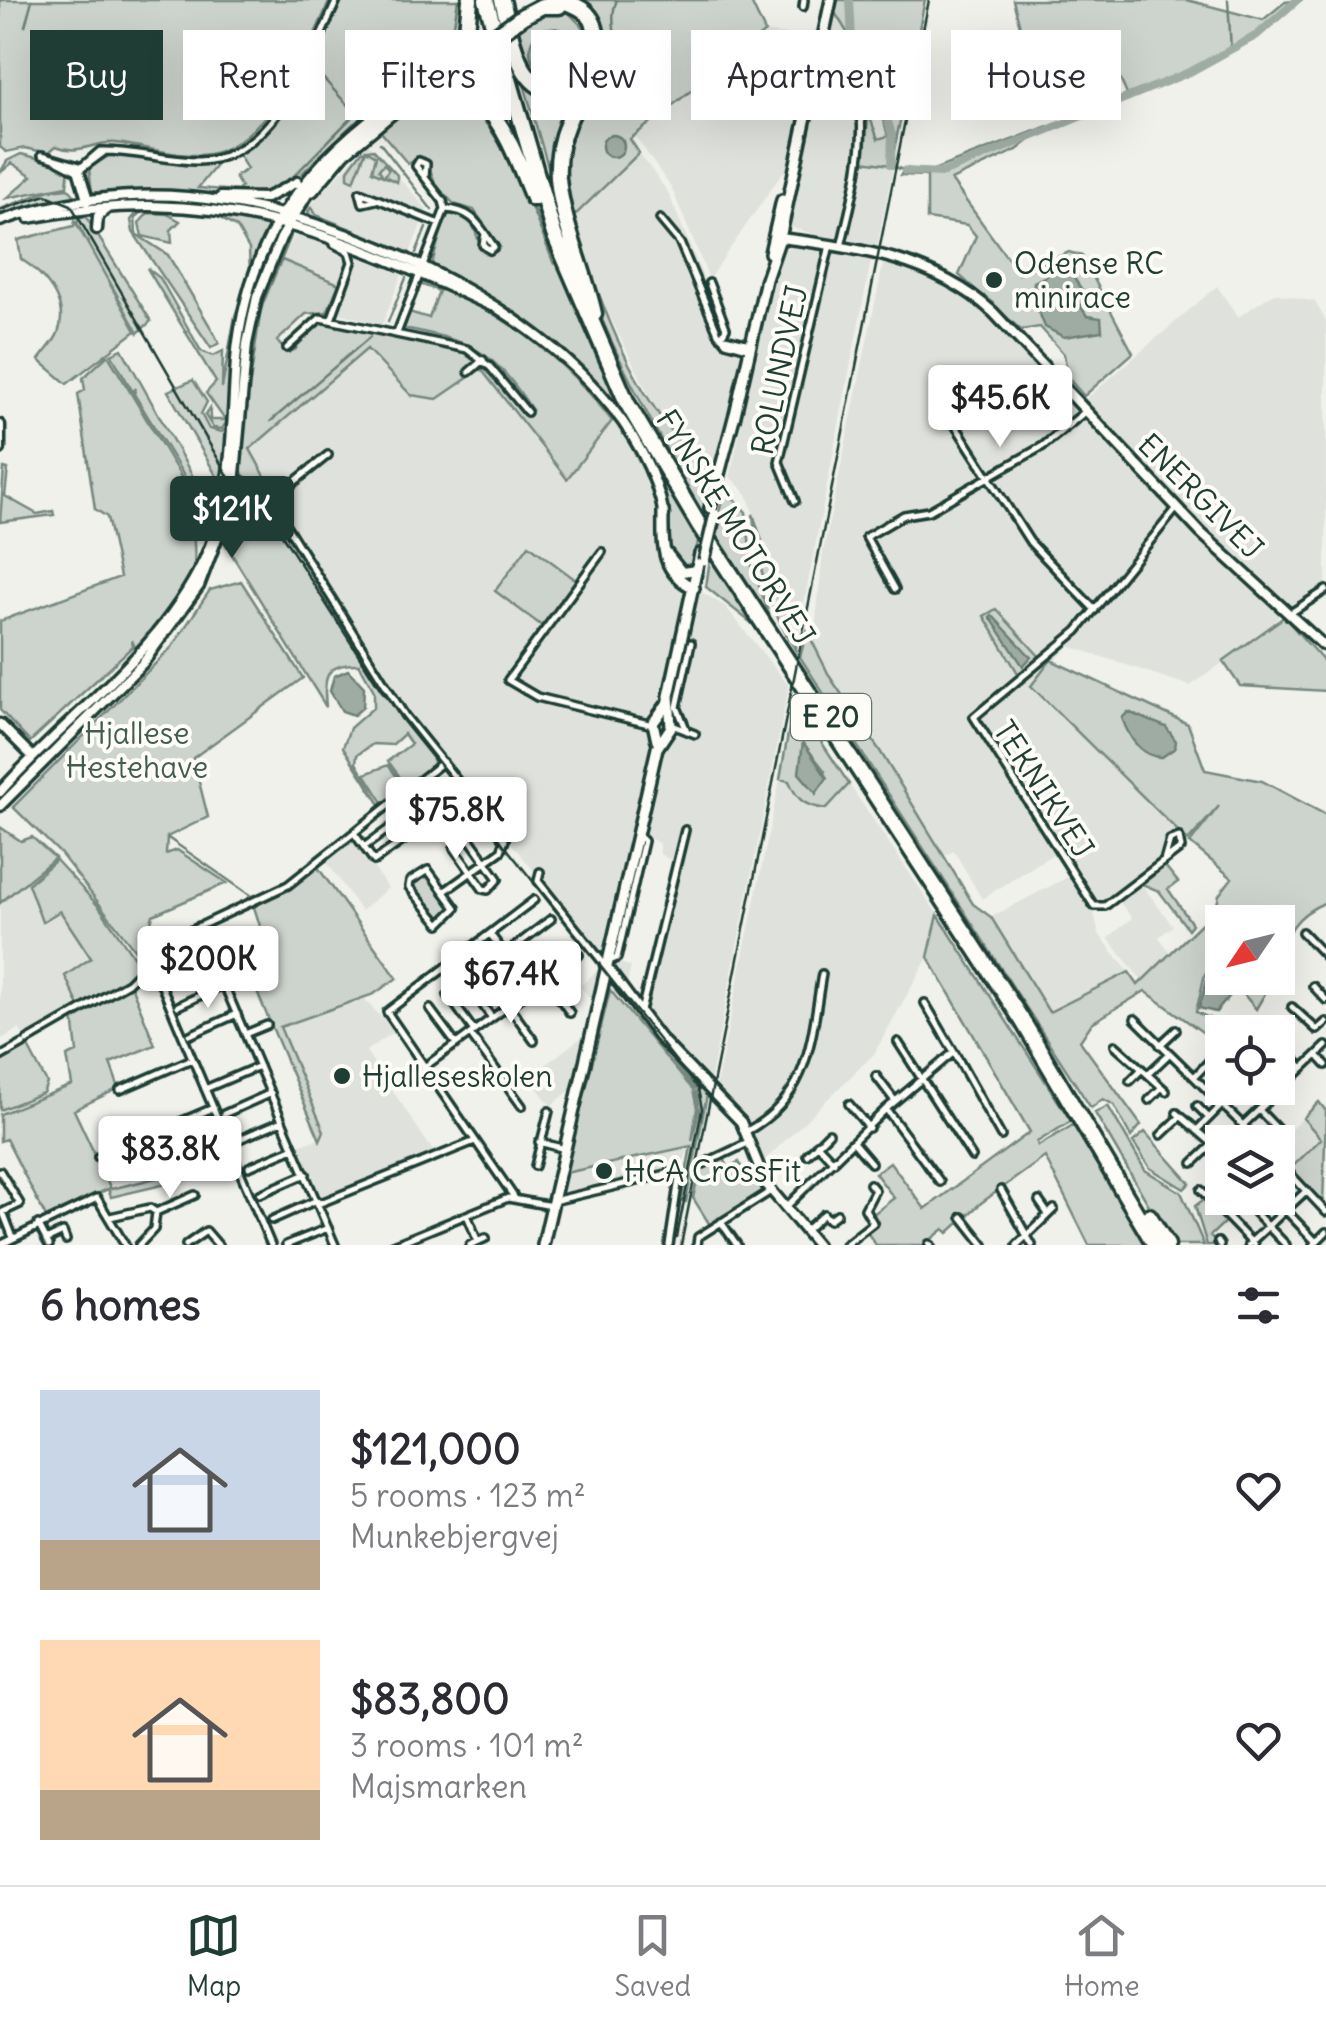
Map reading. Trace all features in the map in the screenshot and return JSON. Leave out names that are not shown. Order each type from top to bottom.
[{"type":"highway","points":[[464,30],[470,0]]},
{"type":"highway","name":"FYNSKE MOTORVEJ","points":[[486,0],[540,193],[610,369],[674,486],[1022,1020],[1159,1245]]},
{"type":"highway","points":[[498,0],[522,66],[535,84],[562,91],[583,79],[593,48],[580,17],[568,8],[550,5],[521,14]]},
{"type":"highway","name":"FYNSKE MOTORVEJ","points":[[498,0],[544,177],[594,314],[635,402],[700,517],[1027,1016],[1140,1202],[1159,1245]]},
{"type":"highway","points":[[499,30],[551,0],[569,4],[585,16],[597,46],[594,71],[562,138],[558,166],[564,210],[594,314]]},
{"type":"highway","points":[[311,189],[377,120]]},
{"type":"highway","points":[[495,120],[610,369]]},
{"type":"main road","points":[[544,1245],[662,725],[687,640],[712,511],[831,0]]},
{"type":"main road","points":[[779,233],[795,154]]},
{"type":"main road","points":[[664,511],[664,557],[675,575],[695,587]]},
{"type":"main road","points":[[695,587],[702,557]]},
{"type":"street","points":[[79,169],[108,151],[195,161],[234,151],[294,90],[338,0]]},
{"type":"street","points":[[0,224],[88,204],[186,197],[253,199],[279,194],[295,184],[340,139],[371,120]]},
{"type":"street","points":[[0,799],[142,663],[182,616],[216,549],[234,478],[251,321],[260,276],[287,218],[336,147],[373,120]]},
{"type":"street","points":[[842,247],[863,120]]},
{"type":"street","points":[[79,169],[42,155],[79,169]]},
{"type":"street","points":[[79,169],[88,204]]},
{"type":"street","points":[[397,332],[444,210],[444,200],[425,177]]},
{"type":"street","points":[[32,756],[135,658],[174,610],[204,558],[234,478],[236,357],[247,300],[271,233],[311,189]]},
{"type":"street","points":[[186,197],[287,218],[382,249]]},
{"type":"street","points":[[376,200],[440,224]]},
{"type":"street","points":[[88,204],[230,210],[311,220],[382,249],[504,312]]},
{"type":"street","points":[[97,229],[98,216],[112,206]]},
{"type":"street","points":[[230,210],[266,221],[271,233]]},
{"type":"street","points":[[444,210],[468,212],[485,234]]},
{"type":"street","points":[[287,218],[372,256],[468,287],[556,352],[605,403],[651,471],[664,511],[667,553],[678,573],[695,587]]},
{"type":"street","points":[[251,321],[287,218]]},
{"type":"street","points":[[660,219],[680,244],[721,336],[750,346]]},
{"type":"street","name":"ENERGIVEJ","points":[[779,233],[921,266],[964,287],[994,312],[1177,508],[1325,647]]},
{"type":"street","points":[[320,234],[350,252],[352,262],[331,320]]},
{"type":"street","name":"ROLUNDVEJ","points":[[796,501],[779,462],[825,244]]},
{"type":"street","points":[[709,282],[726,328],[721,336]]},
{"type":"street","points":[[287,348],[315,319],[397,332],[467,349],[484,360],[526,412]]},
{"type":"street","points":[[468,372],[484,360]]},
{"type":"street","points":[[944,406],[1042,558],[1095,610]]},
{"type":"street","points":[[896,589],[866,537],[904,515],[929,511],[1042,446],[1086,411]]},
{"type":"street","points":[[0,425],[0,448]]},
{"type":"street","points":[[272,500],[328,455]]},
{"type":"street","points":[[234,478],[252,482],[272,500],[385,686],[500,834],[505,847],[445,891]]},
{"type":"street","name":"TEKNIKVEJ","points":[[1164,861],[1170,840],[1179,837],[1181,848],[1164,861],[1105,906],[1094,906],[974,723],[983,708],[1051,655],[1095,610],[1177,508]]},
{"type":"street","points":[[602,552],[508,680],[536,697],[696,734]]},
{"type":"street","points":[[667,553],[682,572],[696,570]]},
{"type":"street","points":[[1289,614],[1326,590]]},
{"type":"street","points":[[687,640],[677,707],[687,731]]},
{"type":"street","points":[[0,724],[40,763]]},
{"type":"street","points":[[0,799],[33,764],[32,756]]},
{"type":"street","points":[[271,1245],[150,961],[150,947],[288,885],[442,762]]},
{"type":"street","points":[[354,833],[374,862],[424,825],[420,814],[412,812],[364,847]]},
{"type":"street","points":[[640,1012],[685,830]]},
{"type":"street","points":[[609,965],[618,958],[644,841],[638,835]]},
{"type":"street","points":[[464,837],[469,838],[486,862],[497,884],[484,890],[454,848],[464,837]]},
{"type":"street","points":[[428,870],[445,891],[457,911],[437,924],[408,884],[428,870]]},
{"type":"street","points":[[540,872],[538,881],[609,965],[640,1012],[747,1131],[771,1191],[816,1245]]},
{"type":"street","points":[[514,1197],[387,1012],[534,900]]},
{"type":"street","points":[[488,968],[551,920]]},
{"type":"street","points":[[200,926],[336,1245]]},
{"type":"street","points":[[1302,932],[1326,957]]},
{"type":"street","points":[[490,934],[505,954]]},
{"type":"street","points":[[423,1068],[579,955]]},
{"type":"street","points":[[165,975],[212,956]]},
{"type":"street","points":[[0,1057],[128,983],[150,961]]},
{"type":"street","points":[[747,1131],[790,1094],[802,1077],[822,974]]},
{"type":"street","points":[[546,979],[570,1013]]},
{"type":"street","points":[[466,982],[492,1018]]},
{"type":"street","points":[[178,1006],[224,984]]},
{"type":"street","points":[[1313,986],[1326,1000]]},
{"type":"street","points":[[448,995],[522,1106]]},
{"type":"street","points":[[926,1002],[1001,1136]]},
{"type":"street","points":[[509,1006],[534,1041]]},
{"type":"street","points":[[1292,1007],[1317,1030],[1326,1022]]},
{"type":"street","points":[[430,1008],[456,1044]]},
{"type":"street","points":[[190,1034],[236,1014]]},
{"type":"street","points":[[1135,1019],[1169,1054]]},
{"type":"street","points":[[245,1034],[267,1025]]},
{"type":"street","points":[[1160,1045],[1176,1030]]},
{"type":"street","points":[[898,1042],[972,1157]]},
{"type":"street","points":[[1115,1045],[1140,1072],[1164,1089],[1149,1100]]},
{"type":"street","points":[[1295,1076],[1326,1046]]},
{"type":"street","points":[[786,1208],[886,1109],[954,1052]]},
{"type":"street","points":[[1148,1074],[1174,1053],[1205,1085]]},
{"type":"street","points":[[1316,1055],[1326,1065]]},
{"type":"street","points":[[120,1090],[192,1059]]},
{"type":"street","points":[[1295,1060],[1303,1068]]},
{"type":"street","points":[[204,1090],[259,1066]]},
{"type":"street","points":[[1196,1075],[1205,1066]]},
{"type":"street","points":[[1130,1081],[1140,1072]]},
{"type":"street","points":[[876,1076],[895,1101]]},
{"type":"street","points":[[224,1114],[270,1094]]},
{"type":"street","points":[[849,1104],[869,1128]]},
{"type":"street","points":[[1198,1129],[1222,1105]]},
{"type":"street","points":[[1224,1105],[1243,1125],[1264,1105]]},
{"type":"street","points":[[1198,1106],[1209,1118]]},
{"type":"street","points":[[98,1158],[213,1108]]},
{"type":"street","points":[[886,1109],[940,1182]]},
{"type":"street","points":[[1259,1110],[1270,1125]]},
{"type":"street","points":[[535,1166],[549,1111]]},
{"type":"street","points":[[1161,1135],[1179,1115],[1198,1129],[1213,1144],[1194,1162]]},
{"type":"street","points":[[236,1140],[282,1121]]},
{"type":"street","points":[[164,1130],[176,1160]]},
{"type":"street","points":[[807,1154],[829,1133]]},
{"type":"street","points":[[272,1220],[475,1141]]},
{"type":"street","points":[[539,1142],[565,1149]]},
{"type":"street","points":[[703,1164],[750,1142]]},
{"type":"street","points":[[854,1142],[872,1163]]},
{"type":"street","points":[[817,1144],[834,1162]]},
{"type":"street","points":[[123,1147],[132,1166]]},
{"type":"street","points":[[249,1167],[294,1148]]},
{"type":"street","points":[[0,1171],[20,1204],[1,1213],[12,1235]]},
{"type":"street","points":[[393,1245],[514,1197],[552,1203],[677,1172],[669,1245]]},
{"type":"street","points":[[260,1194],[306,1174]]},
{"type":"street","points":[[1295,1179],[1326,1212]]},
{"type":"street","points":[[845,1245],[874,1223],[865,1209],[874,1190],[870,1184]]},
{"type":"street","points":[[1001,1190],[1032,1245]]},
{"type":"street","points":[[1201,1190],[1251,1244],[1280,1215]]},
{"type":"street","points":[[1295,1200],[1306,1190]]},
{"type":"street","points":[[697,1245],[698,1236],[771,1191]]},
{"type":"street","points":[[156,1212],[195,1195]]},
{"type":"street","points":[[0,1245],[12,1235],[93,1198],[101,1200],[125,1245]]},
{"type":"street","points":[[1017,1245],[1051,1212],[1038,1201]]},
{"type":"street","points":[[110,1217],[150,1208],[156,1212]]},
{"type":"street","points":[[139,1245],[154,1229],[156,1212]]},
{"type":"street","points":[[806,1230],[824,1214],[827,1222],[838,1214]]},
{"type":"street","points":[[467,1215],[478,1242]]},
{"type":"street","points":[[1257,1215],[1286,1245]]},
{"type":"street","points":[[1289,1215],[1314,1243],[1326,1232]]},
{"type":"street","points":[[962,1217],[984,1245]]},
{"type":"street","points":[[720,1222],[737,1245]]},
{"type":"street","points":[[38,1224],[48,1243],[63,1232],[66,1240]]},
{"type":"street","points":[[286,1245],[328,1228]]},
{"type":"street","points":[[186,1245],[206,1232],[218,1245]]},
{"type":"street","points":[[470,1245],[486,1238]]},
{"type":"shaded area","points":[[834,11],[846,30],[829,30]]},
{"type":"shaded area","points":[[691,89],[691,120],[883,120],[891,147],[892,173],[876,251],[785,226],[797,176],[783,172],[709,279],[672,189],[633,133],[650,120],[671,120],[671,104]]},
{"type":"shaded area","points":[[613,135],[621,138],[621,154],[613,157],[605,154],[602,146],[605,138]]},
{"type":"shaded area","points":[[368,143],[427,209],[410,253],[316,215],[311,205]]},
{"type":"shaded area","points":[[639,153],[668,192],[722,323],[730,335],[747,339],[714,474],[675,436],[654,405],[596,289],[572,218]]},
{"type":"shaded area","points":[[296,232],[314,236],[348,255],[345,275],[339,284],[282,260]]},
{"type":"shaded area","points":[[804,243],[872,256],[796,644],[747,494],[730,477],[779,250]]},
{"type":"shaded area","points":[[885,255],[935,269],[992,304],[1075,393],[1086,399],[1217,286],[1238,317],[1274,293],[1315,302],[1326,321],[1326,588],[1279,616],[1268,631],[1190,686],[1069,646],[1031,686],[1188,841],[1183,850],[1140,882],[1173,926],[1159,937],[1170,952],[1142,981],[1108,938],[1132,918],[1118,900],[1094,913],[1099,934],[1129,972],[1049,1012],[991,917],[1068,877],[1053,854],[982,899],[954,851],[944,856],[813,648],[823,552]]},
{"type":"shaded area","points":[[358,257],[402,274],[382,325],[336,312]]},
{"type":"shaded area","points":[[1066,266],[1084,293],[1081,307],[1087,316],[1101,318],[1102,331],[1064,337],[1045,327],[1033,297],[1034,282]]},
{"type":"shaded area","points":[[367,348],[411,395],[437,399],[480,368],[568,478],[612,421],[640,456],[659,494],[660,553],[669,573],[725,606],[789,686],[709,1087],[646,1014],[678,864],[660,854],[660,844],[641,833],[664,740],[652,737],[606,933],[606,948],[615,961],[631,967],[626,988],[616,995],[633,1017],[585,1040],[573,1088],[551,1106],[529,1077],[586,1034],[593,1002],[580,986],[598,970],[599,951],[402,709],[249,451]]},
{"type":"shaded area","points":[[990,617],[1031,657],[1023,666]]},
{"type":"shaded area","points":[[348,670],[364,687],[363,707],[354,715],[342,711],[330,691],[334,676]]},
{"type":"shaded area","points":[[1128,712],[1166,727],[1176,741],[1175,748],[1162,757],[1147,754],[1132,739],[1122,718]]},
{"type":"shaded area","points":[[803,742],[827,778],[816,793],[799,773]]},
{"type":"shaded area","points":[[780,779],[789,781],[796,798],[808,806],[826,809],[849,784],[938,915],[928,957],[874,1054],[761,1164],[746,1122],[715,1091]]},
{"type":"shaded area","points":[[353,839],[388,888],[361,911],[326,861]]},
{"type":"shaded area","points":[[27,881],[42,922],[60,910],[91,958],[65,976],[80,1008],[25,1038],[19,1029],[0,1040],[0,903]]},
{"type":"shaded area","points":[[1205,987],[1205,995],[1230,995],[1216,1012],[1199,1008]]},
{"type":"shaded area","name":"Hjalleseskolen","points":[[364,998],[394,1032],[366,1051],[435,1154],[320,1200],[296,1145],[319,1139],[324,1131],[280,1026]]},
{"type":"shaded area","points":[[1303,1118],[1322,1139],[1295,1164],[1295,1125]]},
{"type":"shaded area","points":[[690,1146],[682,1165],[561,1195],[565,1173]]},
{"type":"green space","points":[[0,0],[330,0],[317,30],[183,30],[183,120],[261,120],[230,146],[198,155],[116,143],[79,149],[56,146],[48,153],[25,148],[6,152],[0,147]]},
{"type":"green space","points":[[342,0],[465,0],[464,22],[459,30],[345,30],[345,120],[359,120],[294,181],[270,194],[92,192],[89,168],[112,154],[219,162],[198,188],[238,191],[241,187],[235,177],[247,169],[238,154],[274,120],[325,120],[325,36]]},
{"type":"green space","points":[[571,0],[750,0],[764,30],[691,30],[691,91],[671,107],[671,30],[592,27]]},
{"type":"green space","points":[[836,0],[925,0],[919,30],[846,30],[834,11]]},
{"type":"green space","points":[[1013,0],[1187,0],[1263,20],[1285,2],[1301,0],[1256,39],[1128,97],[1121,81],[1121,30],[1021,30]]},
{"type":"green space","points":[[565,9],[585,30],[531,30],[531,76],[512,26],[533,12]]},
{"type":"green space","points":[[519,67],[531,84],[531,108]]},
{"type":"green space","points":[[511,106],[536,194],[493,120],[511,120]]},
{"type":"green space","points":[[385,120],[491,120],[520,176],[600,365],[699,535],[693,569],[685,571],[668,543],[659,480],[615,410],[529,324],[432,264],[445,217],[451,212],[471,222],[484,252],[500,247],[474,210],[454,204],[437,187],[426,160],[418,158],[408,164],[376,126]]},
{"type":"green space","points":[[534,120],[567,120],[560,208]]},
{"type":"green space","points":[[576,120],[654,120],[630,139],[639,153],[572,218],[602,303],[641,387],[675,436],[714,474],[705,517],[639,398],[582,267],[562,182],[562,163]]},
{"type":"green space","points":[[868,120],[878,139],[888,136],[884,120],[900,120],[891,165],[862,161]]},
{"type":"green space","points":[[1048,126],[1017,150],[951,180],[1019,274],[1069,252],[1082,256],[1133,353],[1084,396],[1068,378],[1064,354],[1040,327],[1021,330],[959,275],[976,236],[967,225],[927,219],[927,176],[901,175],[904,168],[928,172]]},
{"type":"green space","points":[[373,149],[397,175],[397,182],[384,176],[389,169],[384,164],[379,169],[383,176],[372,171],[376,156],[366,150]]},
{"type":"green space","points":[[366,150],[354,181],[348,178],[348,170]]},
{"type":"green space","points":[[21,154],[69,166],[67,186],[7,198],[32,176],[12,163],[0,173],[7,161]]},
{"type":"green space","points":[[68,188],[77,198],[0,214],[0,209],[50,190]]},
{"type":"green space","points":[[170,206],[265,223],[268,226],[234,362],[228,420],[222,429],[213,428],[205,415],[210,408],[210,420],[225,420],[206,393],[216,382],[147,268],[160,278],[201,351],[213,356],[223,351],[222,388],[235,316],[250,273],[249,249],[237,228],[213,214],[150,208]]},
{"type":"green space","points":[[312,207],[316,215],[410,253],[408,257],[311,218],[308,211]]},
{"type":"green space","points":[[149,208],[135,217],[136,234],[168,255],[219,343],[211,348],[133,232],[131,220],[140,209]]},
{"type":"green space","points":[[83,212],[151,321],[138,333],[77,223]]},
{"type":"green space","points":[[148,213],[167,214],[180,221],[171,230],[172,243],[142,236],[139,223]]},
{"type":"green space","points":[[75,221],[136,331],[67,384],[39,360],[57,336],[61,311],[53,290],[21,259],[18,240],[74,226]]},
{"type":"green space","points":[[282,260],[339,284],[327,312],[306,314],[277,341],[287,353],[296,349],[299,336],[317,322],[463,350],[478,360],[468,375],[479,370],[437,399],[411,395],[367,349],[250,449],[275,494],[271,494],[244,477],[241,469],[255,335],[270,283]]},
{"type":"green space","points":[[426,279],[480,306],[529,338],[573,375],[612,421],[567,479],[481,369],[487,367],[525,414],[532,410],[505,373],[479,351],[447,338],[404,328],[409,312],[429,318],[439,291],[420,284]]},
{"type":"green space","points":[[122,349],[212,511],[221,484],[168,391],[193,380],[207,402],[201,414],[209,429],[222,432],[229,427],[229,459],[214,525],[134,394],[136,388],[133,392],[111,354]]},
{"type":"green space","points":[[108,355],[198,505],[193,520],[193,569],[176,601],[143,640],[135,648],[132,640],[133,646],[30,742],[0,710],[0,621],[120,577],[107,517],[95,509],[78,394],[85,390],[83,378]]},
{"type":"green space","points":[[4,468],[8,469],[5,496],[37,514],[53,511],[54,515],[0,522]]},
{"type":"green space","points":[[244,485],[267,498],[382,688],[435,756],[431,769],[408,788],[388,761],[411,744],[404,734],[392,745],[373,744],[357,755],[356,763],[381,806],[343,747],[350,728],[374,707],[374,691],[359,664],[339,666],[329,674],[326,707],[223,540]]},
{"type":"green space","points":[[725,489],[746,512],[752,565],[770,617],[714,532]]},
{"type":"green space","points":[[753,514],[796,644],[796,651],[766,586]]},
{"type":"green space","points":[[529,545],[576,580],[542,626],[495,591]]},
{"type":"green space","points":[[711,552],[759,629],[706,587]]},
{"type":"green space","name":"Hjallese Hestehave","points":[[241,581],[303,678],[193,758],[208,817],[167,837],[166,854],[177,850],[227,883],[153,915],[141,958],[60,853],[13,807],[172,647],[210,590]]},
{"type":"green space","points":[[996,609],[1041,658],[1019,675],[984,616]]},
{"type":"green space","points":[[1284,617],[1326,664],[1326,691],[1240,686],[1223,661]]},
{"type":"green space","points":[[807,631],[830,677],[973,904],[991,917],[1049,1012],[1129,972],[1138,985],[1205,920],[1205,974],[1196,1012],[1205,1016],[1205,1034],[1145,991],[1092,1023],[1080,1041],[1141,1125],[1131,1137],[1114,1105],[1103,1099],[1091,1108],[800,657]]},
{"type":"green space","points":[[1051,660],[1188,724],[1205,770],[1262,781],[1326,815],[1326,902],[1295,924],[1295,905],[1217,905],[1219,895],[1232,878],[1190,843],[1219,806],[1188,841],[1031,686]]},
{"type":"green space","points":[[794,700],[849,784],[826,809],[803,801],[789,781],[780,779]],"holes":[[[803,743],[825,771],[816,793]]]},
{"type":"green space","points":[[388,765],[406,789],[385,806],[365,774]]},
{"type":"green space","points":[[0,827],[21,841],[32,837],[55,858],[0,903]]},
{"type":"green space","points":[[56,860],[100,908],[138,963],[131,976],[80,1008],[65,976],[91,958],[60,911],[42,922],[28,884]]},
{"type":"green space","points":[[317,866],[397,978],[374,994],[280,1027],[324,1131],[320,1140],[235,940],[261,929],[254,907]]},
{"type":"green space","points":[[1165,866],[1178,882],[1168,889],[1192,924],[1188,929],[1159,891],[1142,884]]},
{"type":"green space","points":[[426,872],[454,908],[440,922],[410,886]]},
{"type":"green space","points":[[938,915],[1071,1121],[1037,1142],[1038,1146],[1073,1125],[1146,1245],[1089,1245],[1045,1157],[981,1203],[948,1233],[944,1229],[924,1245],[876,1245],[866,1231],[874,1225],[872,1215],[894,1198],[875,1173],[890,1162],[925,1209],[1030,1132],[928,957]]},
{"type":"green space","points":[[130,983],[155,1045],[110,1063],[119,1088],[74,1110],[111,1189],[205,1166],[209,1174],[111,1197],[108,1189],[46,1217],[6,1139],[0,1141],[0,1114],[72,1085],[67,1056],[77,1052],[73,1016]]},
{"type":"green space","points":[[620,988],[698,1085],[695,1089],[616,991]]},
{"type":"green space","points":[[610,990],[693,1090],[697,1108],[692,1141],[699,1110],[696,1092],[700,1089],[707,1095],[686,1202],[681,1201],[691,1146],[565,1173]]},
{"type":"green space","points":[[1244,995],[1264,995],[1256,1009]]},
{"type":"green space","points":[[27,1045],[47,1083],[43,1093],[0,1110],[0,1060]]},
{"type":"green space","points":[[1319,1102],[1326,1111],[1323,1204],[1295,1174],[1295,1164],[1321,1139],[1303,1118]]},
{"type":"green space","points":[[1108,1106],[1145,1170],[1181,1192],[1204,1245],[1172,1245],[1095,1113]]},
{"type":"green space","points":[[1145,1132],[1190,1183],[1184,1189],[1150,1168],[1133,1142]]},
{"type":"green space","points":[[723,1156],[728,1167],[739,1162],[745,1176],[756,1172],[762,1191],[710,1225],[693,1198],[700,1167]]},
{"type":"green space","points":[[1205,1199],[1205,1215],[1222,1215],[1227,1220],[1210,1236],[1218,1245],[1207,1245],[1195,1206]]},
{"type":"waterway","points":[[25,26],[32,0]]},
{"type":"waterway","points":[[247,193],[267,191],[289,181],[350,119],[434,55],[453,31],[458,0]]},
{"type":"waterway","points":[[614,30],[617,0]]},
{"type":"waterway","points":[[850,0],[852,40],[872,68],[892,135],[891,165]]},
{"type":"waterway","points":[[1228,0],[1231,50]]},
{"type":"waterway","points":[[905,171],[942,173],[1190,72],[1257,35],[1297,0]]},
{"type":"waterway","points":[[325,80],[345,102]]},
{"type":"waterway","points":[[340,166],[377,131],[409,109],[425,102],[457,100],[472,109],[502,147],[554,264]]},
{"type":"waterway","points":[[380,143],[432,210]]},
{"type":"waterway","points":[[891,165],[905,171]]},
{"type":"waterway","points":[[306,209],[318,191]]},
{"type":"waterway","points":[[102,193],[156,192]]},
{"type":"waterway","points":[[169,192],[197,192]]},
{"type":"waterway","points":[[416,253],[426,228]]},
{"type":"waterway","points":[[250,382],[261,308],[291,236]]},
{"type":"waterway","points":[[388,322],[406,278]]},
{"type":"waterway","points":[[271,421],[370,337]]},
{"type":"waterway","points":[[168,838],[254,898]]},
{"type":"tram line","points":[[0,210],[46,195],[71,205],[228,476],[277,527],[381,690],[698,1089],[702,1109],[677,1237]]},
{"type":"railway","points":[[681,1245],[929,0]]},
{"type":"place","name":"Odense RC minirace","points":[[994,280]]},
{"type":"place","name":"Hjalleseskolen","points":[[342,1076]]},
{"type":"place","name":"HCA CrossFit","points":[[604,1171]]}]
